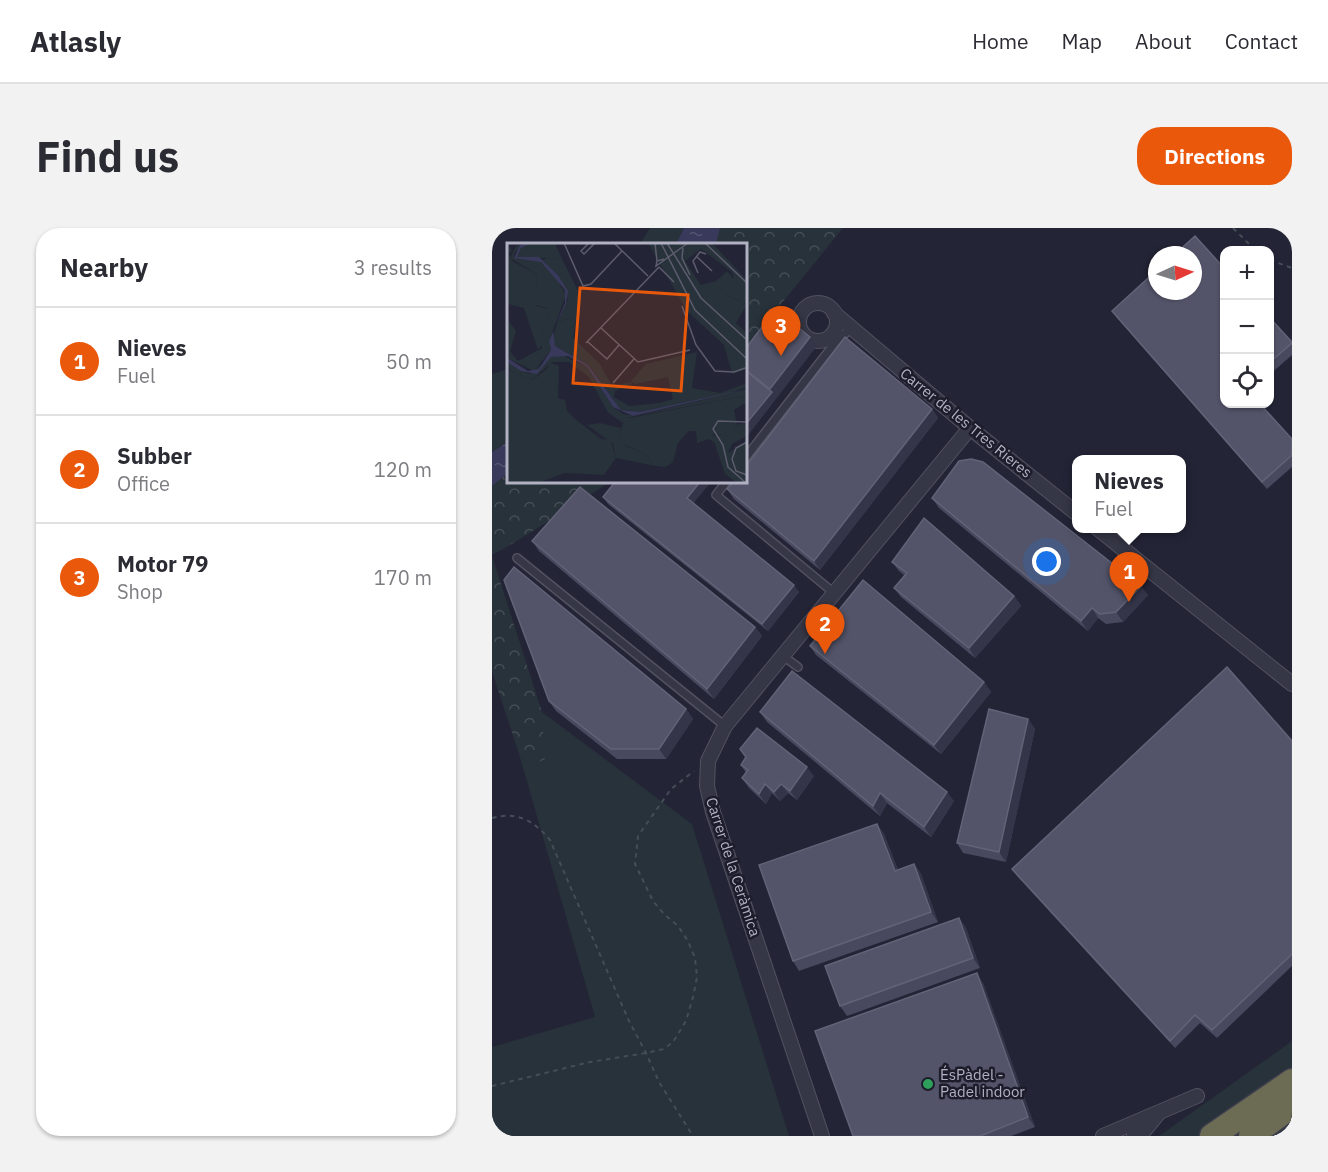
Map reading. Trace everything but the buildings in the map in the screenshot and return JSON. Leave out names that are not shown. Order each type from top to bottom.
[{"type":"highway","points":[[1212,1136],[1292,1081]]},
{"type":"highway","points":[[1251,1136],[1292,1106]]},
{"type":"street","name":"Carrer de les Tres Rieres","points":[[851,332],[832,334],[826,338],[814,340],[808,338],[800,329],[802,311],[812,304],[825,304],[851,332],[1072,509]]},
{"type":"street","points":[[832,334],[836,324],[834,313]]},
{"type":"street","name":"Carrer de la Ceràmica","points":[[822,1136],[713,812],[707,786],[708,761],[725,726],[970,428]]},
{"type":"street","points":[[1102,533],[1292,684]]},
{"type":"street","points":[[1106,1135],[1197,1096]]},
{"type":"street","points":[[1134,1136],[1143,1132],[1161,1111]]},
{"type":"street","points":[[1106,1135],[1119,1133],[1129,1136]]},
{"type":"lane","points":[[747,456],[838,339],[851,332]]},
{"type":"lane","points":[[725,483],[716,495],[834,593]]},
{"type":"lane","points":[[517,558],[725,726]]},
{"type":"lane","points":[[783,656],[798,667]]},
{"type":"path","points":[[1233,228],[1251,246]]},
{"type":"path","points":[[1274,262],[1292,268]]},
{"type":"path","points":[[492,1086],[590,1062],[664,1049],[673,1042],[686,1021],[697,977],[695,958],[678,926],[653,901],[635,864],[638,836],[671,789],[708,761]]},
{"type":"path","points":[[492,818],[501,815],[524,818],[538,826],[550,840],[628,1021],[659,1082],[693,1136]]},
{"type":"green space","points":[[650,228],[684,228],[676,243],[641,243]]},
{"type":"green space","points":[[720,228],[843,228],[747,346],[747,243],[716,243]]},
{"type":"green space","points":[[507,369],[507,443],[492,452],[492,374]]},
{"type":"green space","points":[[507,474],[507,483],[608,483],[492,555],[492,486]]},
{"type":"green space","points":[[492,556],[542,712],[545,759],[531,766],[519,754],[492,671]]},
{"type":"green space","points":[[542,712],[692,824],[789,1136],[492,1136],[492,1047],[595,1017],[519,754],[531,766],[542,727]]},
{"type":"green space","points":[[1292,1041],[1292,1136],[1159,1136]]},
{"type":"water","points":[[684,228],[720,228],[716,243],[676,243]]},
{"type":"water","points":[[507,443],[507,474],[492,486],[492,452]]},
{"type":"place","name":"Motor 79","points":[[781,356]]},
{"type":"place","name":"Nieves","points":[[1129,602]]},
{"type":"place","name":"Subber","points":[[825,654]]},
{"type":"place","name":"ÉsPàdel - Padel indoor","points":[[928,1084]]}]
